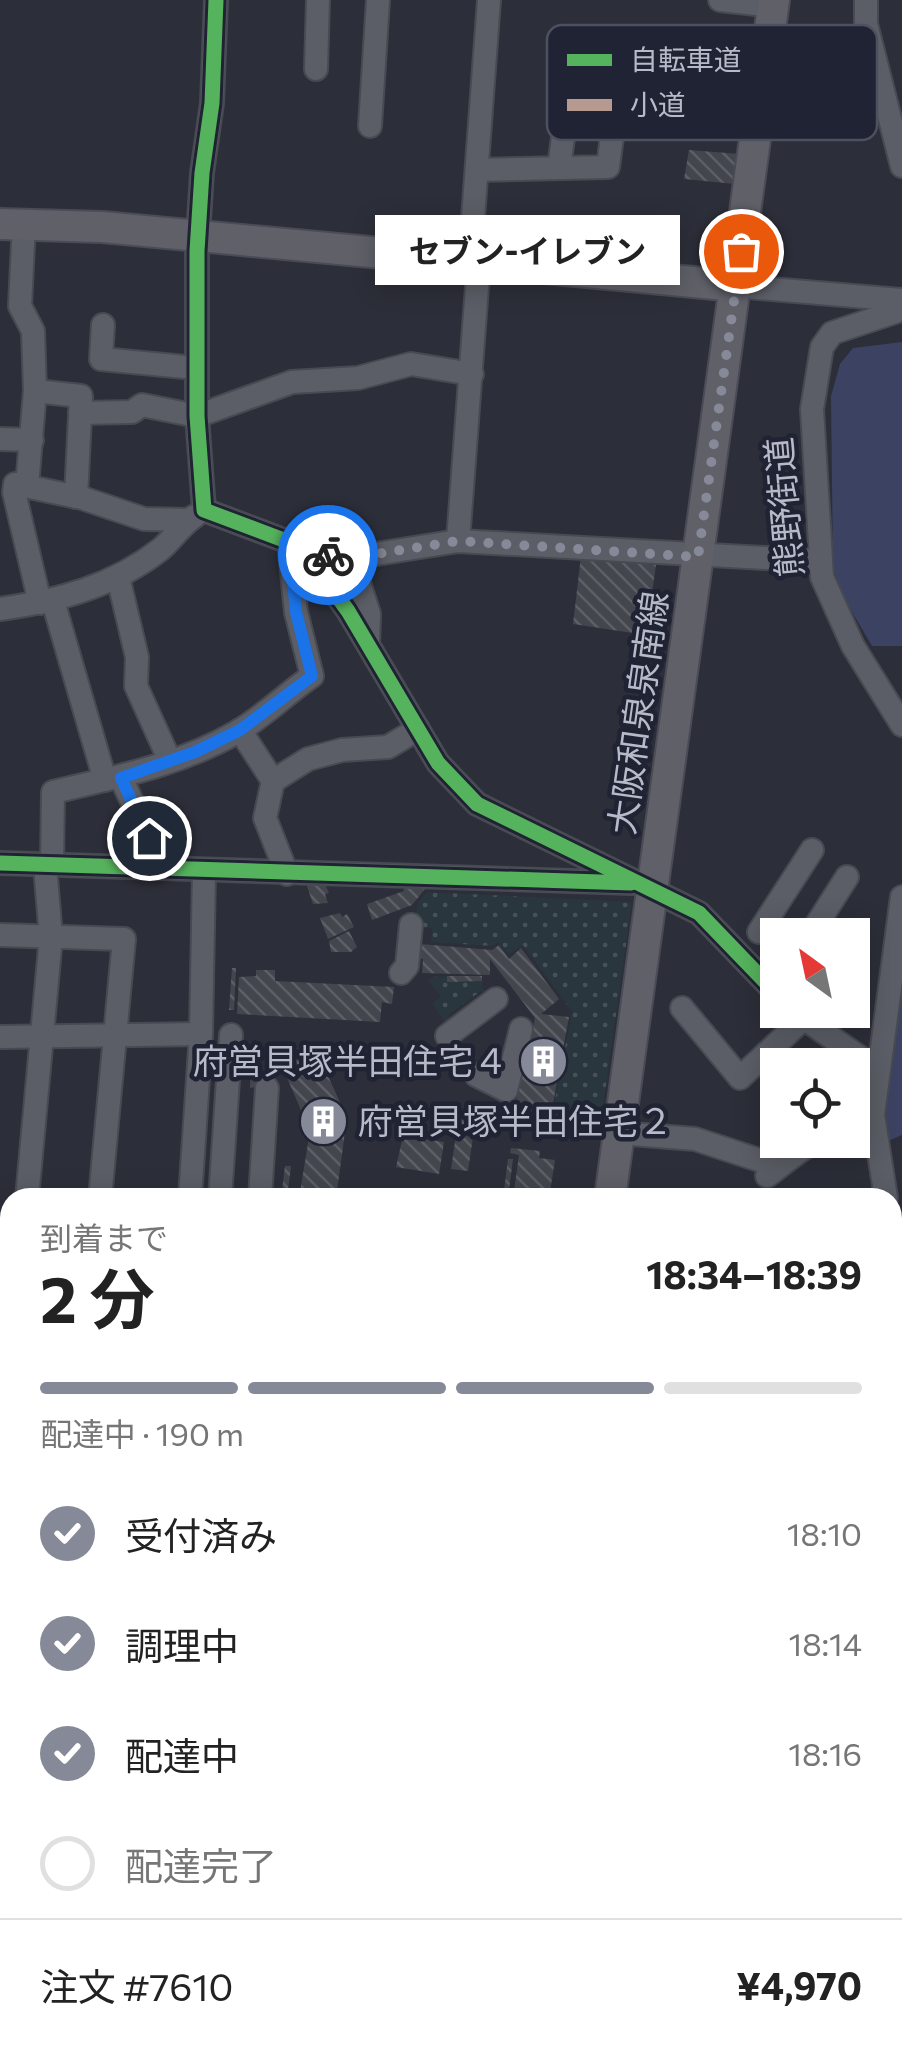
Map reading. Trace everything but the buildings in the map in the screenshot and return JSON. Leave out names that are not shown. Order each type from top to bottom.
[{"type":"main road","name":"大阪和泉泉南線","points":[[611,1188],[647,886],[698,557],[756,140]]},
{"type":"main road","points":[[12,224],[198,236],[736,286]]},
{"type":"street","points":[[0,608],[46,602],[118,577],[163,547],[196,515],[198,236],[212,103],[216,0]]},
{"type":"street","points":[[316,68],[318,0]]},
{"type":"street","points":[[370,126],[378,0]]},
{"type":"street","points":[[458,541],[472,374],[477,170],[489,0]]},
{"type":"street","points":[[720,0],[774,3]]},
{"type":"street","points":[[866,0],[866,25]]},
{"type":"street","points":[[877,67],[902,166]]},
{"type":"street","points":[[477,170],[560,168]]},
{"type":"street","points":[[12,224],[20,306],[33,331],[35,391],[27,486]]},
{"type":"street","points":[[736,286],[874,298],[900,309]]},
{"type":"street","name":"熊野街道","points":[[900,309],[832,333],[822,347],[812,409],[822,577],[853,646],[902,725]]},
{"type":"street","points":[[104,324],[101,358],[196,368]]},
{"type":"street","points":[[80,413],[132,412],[142,405],[197,416],[292,382],[358,378],[411,364],[472,374]]},
{"type":"street","points":[[35,391],[81,396],[76,497]]},
{"type":"street","points":[[0,439],[32,440]]},
{"type":"street","points":[[163,868],[113,779],[46,602],[15,484],[76,497],[144,519],[196,515],[298,547],[351,558],[458,541],[820,561]]},
{"type":"street","points":[[298,547],[348,610],[438,764],[477,804],[699,913],[760,977]]},
{"type":"street","points":[[29,1188],[50,937],[53,792],[170,761],[240,730],[312,676],[296,612],[298,547]]},
{"type":"street","points":[[351,558],[370,614],[368,644]]},
{"type":"street","points":[[118,577],[138,657],[136,686],[170,761]]},
{"type":"street","points":[[240,730],[273,781],[265,818],[287,874]]},
{"type":"street","points":[[273,781],[308,759],[342,750],[388,747],[418,730]]},
{"type":"street","points":[[778,918],[812,850]]},
{"type":"street","points":[[0,864],[647,886]]},
{"type":"street","points":[[191,1188],[201,1034],[204,872]]},
{"type":"street","points":[[821,918],[847,877]]},
{"type":"street","points":[[870,1100],[878,1070],[902,897]]},
{"type":"street","points":[[401,973],[407,966],[411,925]]},
{"type":"street","points":[[0,934],[124,939],[101,1188]]},
{"type":"street","points":[[730,947],[760,937]]},
{"type":"street","points":[[447,1036],[496,998]]},
{"type":"street","points":[[682,1008],[740,1078],[785,1028]]},
{"type":"street","points":[[816,1028],[878,1070]]},
{"type":"street","points":[[476,1075],[506,1090],[521,1029]]},
{"type":"street","points":[[0,1037],[201,1034]]},
{"type":"street","points":[[221,1188],[231,1035]]},
{"type":"street","points":[[261,1188],[267,1088]]},
{"type":"street","points":[[619,1133],[696,1139],[766,1169],[793,1158]]},
{"type":"street","points":[[870,1149],[883,1188]]},
{"type":"shaded area","points":[[427,892],[632,902],[600,1127],[551,1121],[572,1011],[523,945],[509,954],[498,942],[492,946],[431,942],[432,928],[413,927],[418,902]]},
{"type":"shaded area","points":[[447,976],[448,982],[482,981],[482,988],[490,997],[481,991],[448,1015],[454,1023],[447,1026],[433,1004],[441,996],[428,981]]},
{"type":"water","points":[[902,342],[902,646],[872,646],[845,600],[833,569],[831,396],[840,364],[853,348]]},
{"type":"water","points":[[902,984],[902,1135],[881,1144]]},
{"type":"cycle path","points":[[216,0],[212,103],[197,251],[197,416],[204,510],[289,542],[306,553],[348,611],[438,763],[477,804],[699,913],[760,976]]},
{"type":"cycle path","points":[[0,863],[631,883]]},
{"type":"way so far","points":[[328,555],[351,558],[458,541],[698,557],[741,251]]},
{"type":"place","name":"セブン-イレブン","points":[[741,251]]},
{"type":"place","name":"府営貝塚半田住宅４","points":[[543,1062]]},
{"type":"place","name":"府営貝塚半田住宅２","points":[[323,1122]]},
{"type":"route","points":[[149,838],[121,778],[195,752],[240,730],[312,676],[296,612],[289,542],[306,553],[328,555]]}]
